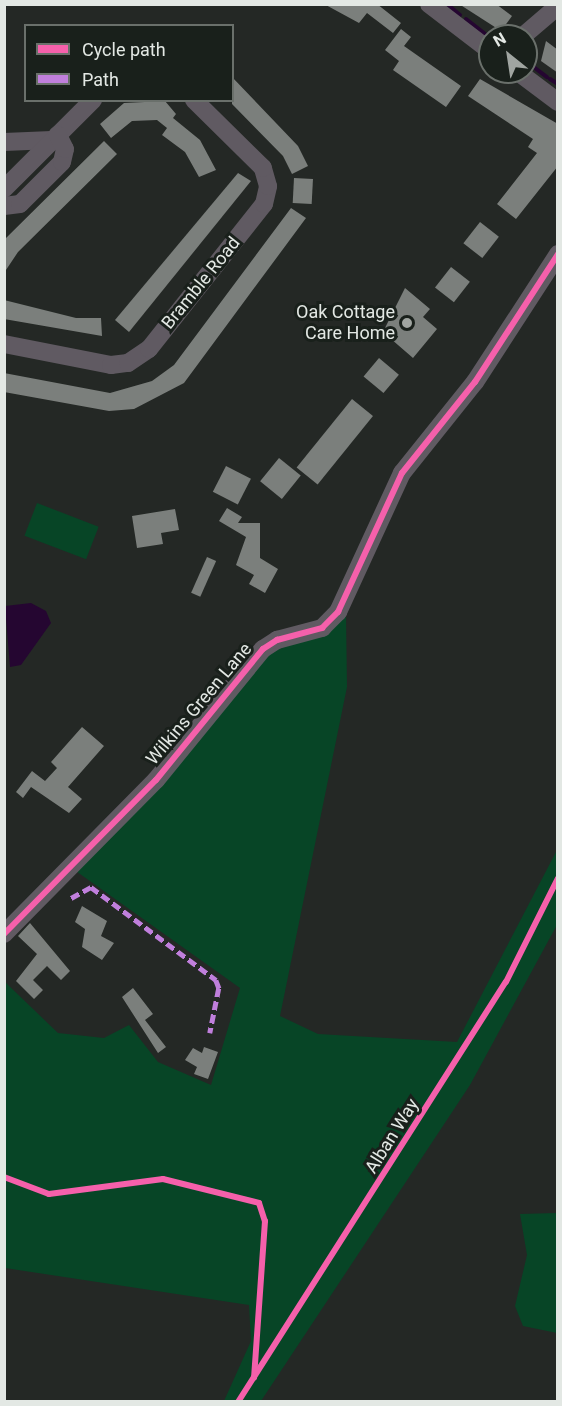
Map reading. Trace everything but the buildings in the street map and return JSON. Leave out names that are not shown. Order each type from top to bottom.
[{"type":"street","points":[[429,4],[478,42]]},
{"type":"street","points":[[537,24],[558,6]]},
{"type":"street","points":[[534,84],[558,102]]},
{"type":"street","points":[[4,189],[91,102]]},
{"type":"street","name":"Bramble Road","points":[[4,344],[111,365],[128,363],[149,349],[264,204],[268,186],[263,168],[196,102]]},
{"type":"street","points":[[4,142],[55,138]]},
{"type":"street","points":[[4,206],[20,204],[62,162],[65,149],[55,138]]},
{"type":"street","name":"Wilkins Green Lane","points":[[4,934],[156,780],[263,649],[322,628],[338,612],[402,473],[475,382],[558,254]]},
{"type":"green space","points":[[37,503],[99,527],[86,559],[24,536]]},
{"type":"green space","points":[[346,616],[347,687],[280,1016],[318,1034],[457,1042],[557,850],[558,923],[470,1085],[261,1401],[224,1401],[251,1341],[249,1305],[5,1268],[4,981],[58,1033],[104,1038],[129,1025],[158,1062],[211,1085],[240,988],[73,869],[160,788],[268,653],[324,633]]},
{"type":"green space","points":[[558,1213],[557,1333],[523,1326],[515,1306],[527,1255],[520,1214]]},
{"type":"shaded area","points":[[31,603],[46,611],[51,623],[21,665],[10,667],[5,606]]},
{"type":"waterway","points":[[447,4],[460,15]]},
{"type":"waterway","points":[[466,19],[478,28]]},
{"type":"waterway","points":[[538,70],[547,77]]},
{"type":"waterway","points":[[550,79],[558,84]]},
{"type":"marked path","points":[[71,898],[91,887],[216,980],[219,988],[210,1033]]},
{"type":"cycle path","points":[[4,934],[156,780],[263,649],[277,640],[322,628],[338,612],[402,473],[475,382],[558,254]]},
{"type":"cycle path","name":"Alban Way","points":[[238,1402],[506,982],[558,878]]},
{"type":"cycle path","points":[[4,1177],[49,1194],[163,1179],[259,1203],[265,1221],[254,1378]]},
{"type":"place","name":"Oak Cottage Care Home","points":[[407,323]]}]
